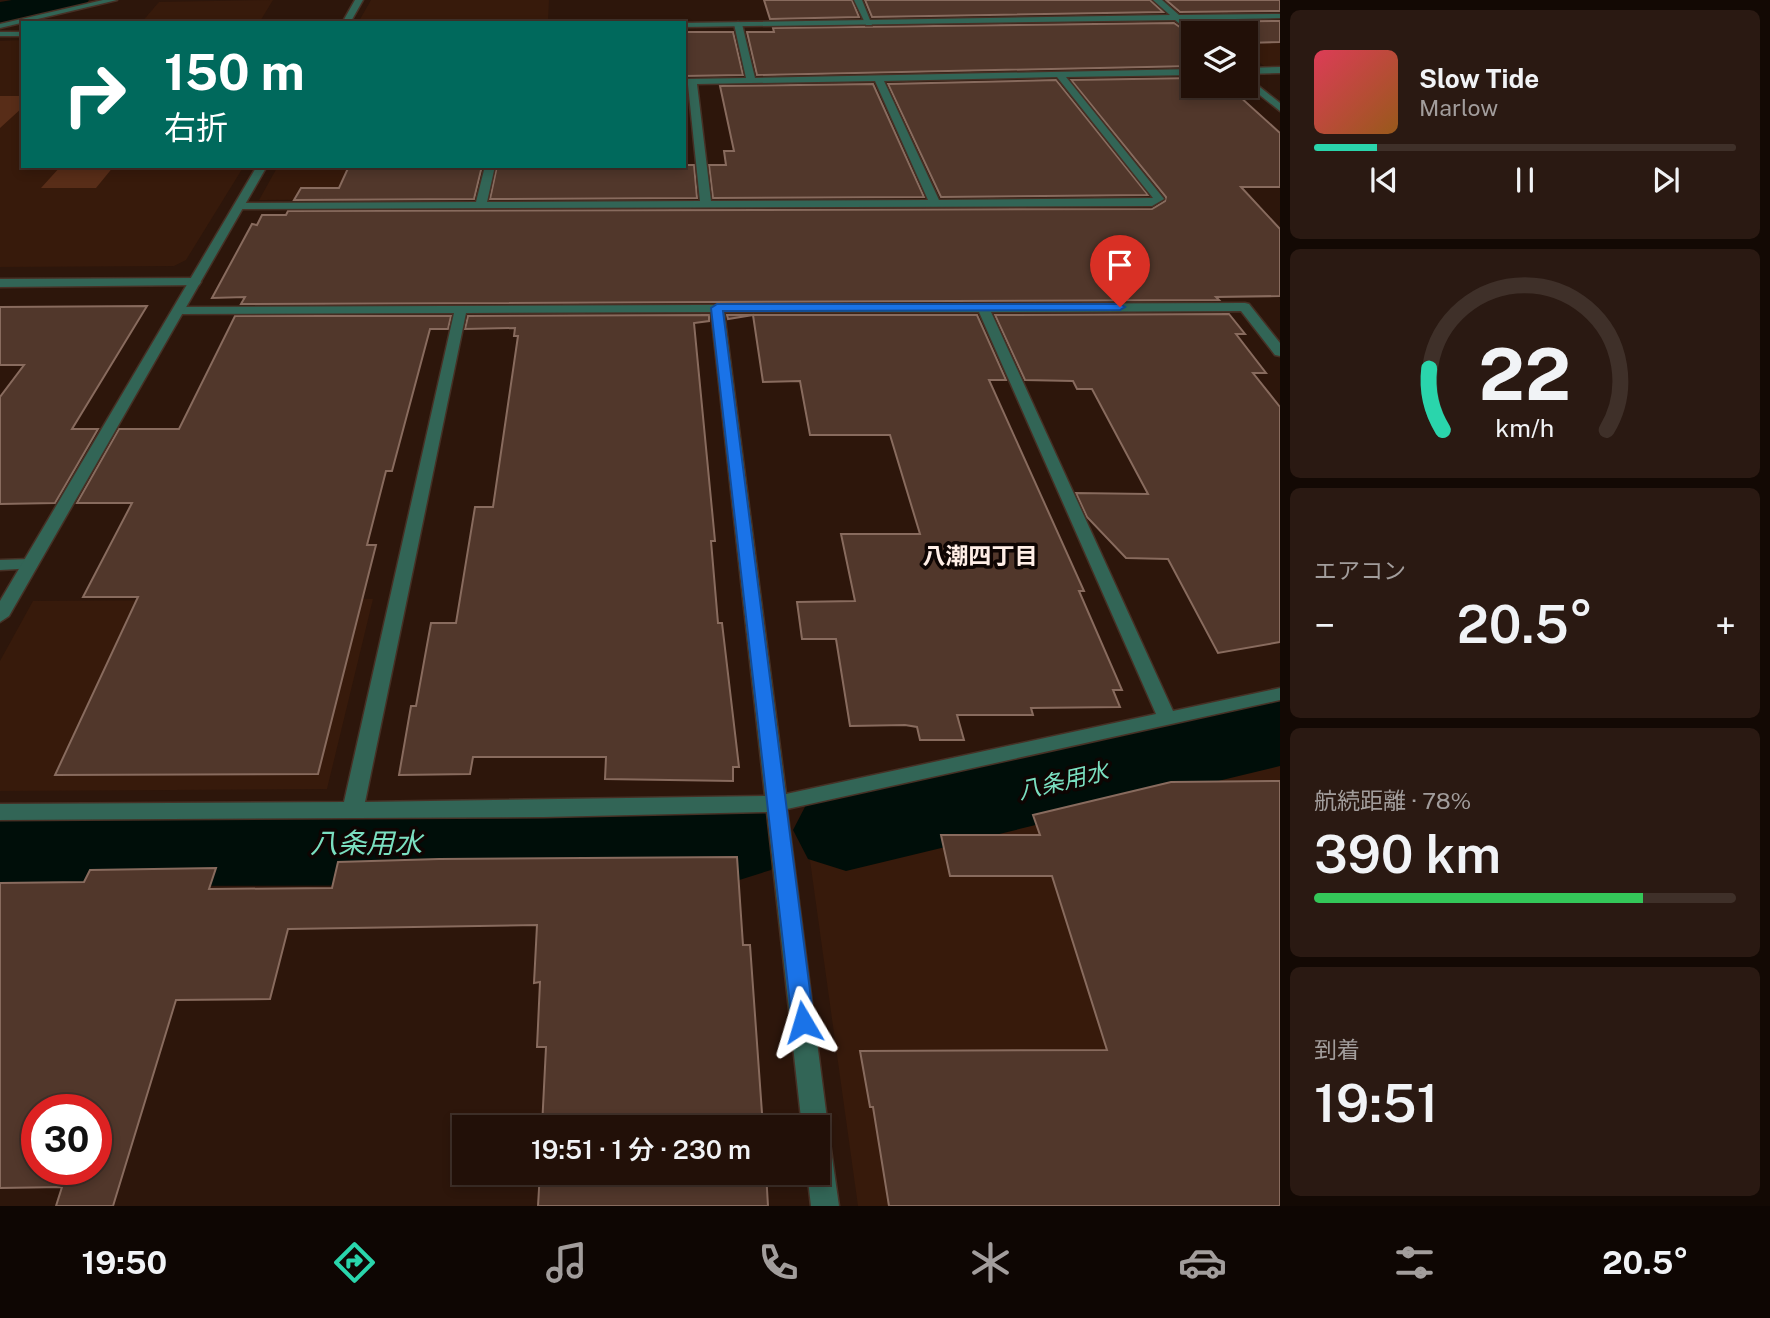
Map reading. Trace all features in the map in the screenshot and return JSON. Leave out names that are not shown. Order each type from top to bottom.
[{"type":"street","points":[[22,21],[113,0]]},
{"type":"street","points":[[347,21],[359,0]]},
{"type":"street","points":[[858,0],[869,23]]},
{"type":"street","points":[[1157,0],[1181,21]]},
{"type":"street","points":[[686,25],[1280,16]]},
{"type":"street","points":[[0,26],[21,21]]},
{"type":"street","points":[[738,24],[751,80]]},
{"type":"street","points":[[0,34],[21,34]]},
{"type":"street","points":[[1258,71],[1280,70]]},
{"type":"street","points":[[706,205],[688,82],[1181,72]]},
{"type":"street","points":[[239,206],[1152,203],[1159,199],[1059,75]]},
{"type":"street","points":[[878,78],[935,204]]},
{"type":"street","points":[[1258,89],[1280,108]]},
{"type":"street","points":[[0,616],[261,168]]},
{"type":"street","points":[[481,205],[490,168]]},
{"type":"street","points":[[0,283],[195,282]]},
{"type":"street","points":[[983,307],[1167,718]]},
{"type":"street","points":[[179,310],[1245,307],[1280,352]]},
{"type":"street","points":[[353,810],[461,308]]},
{"type":"street","points":[[717,308],[814,1115]]},
{"type":"street","points":[[0,565],[30,564]]},
{"type":"street","points":[[0,812],[777,804],[1280,694]]},
{"type":"street","points":[[822,1185],[825,1206]]},
{"type":"shaded area","points":[[273,0],[260,21],[143,21],[159,2]]},
{"type":"shaded area","points":[[371,0],[549,0],[548,21],[359,21]]},
{"type":"shaded area","points":[[1280,25],[1280,66],[1264,66],[1258,61],[1258,27]]},
{"type":"shaded area","points":[[21,40],[21,168],[243,168],[186,260],[174,266],[0,267],[0,41]]},
{"type":"shaded area","points":[[0,96],[21,96],[21,109],[0,128]]},
{"type":"shaded area","points":[[59,168],[112,168],[96,188],[41,188]]},
{"type":"shaded area","points":[[277,168],[478,168],[470,199],[259,200]]},
{"type":"shaded area","points":[[373,599],[327,789],[0,791],[0,661],[33,601]]},
{"type":"shaded area","points":[[1280,739],[1280,1206],[858,1206],[808,846]]},
{"type":"building","points":[[764,0],[852,0],[859,17],[770,19]]},
{"type":"building","points":[[865,0],[1150,0],[1163,12],[872,17]]},
{"type":"building","points":[[1166,0],[1280,0],[1280,11],[1180,12]]},
{"type":"building","points":[[1258,21],[1280,21],[1280,42],[1258,43]]},
{"type":"building","points":[[1174,23],[1181,28],[1181,66],[757,75],[747,32],[774,32],[773,28]]},
{"type":"building","points":[[686,32],[733,32],[743,75],[686,76]]},
{"type":"building","points":[[1181,78],[1181,98],[1241,98],[1280,133],[1280,187],[1241,187],[1280,229],[1280,296],[1216,297],[1219,300],[241,304],[245,297],[212,298],[252,224],[257,225],[262,215],[286,215],[288,211],[1152,209],[1165,201],[1166,197],[1071,80]]},
{"type":"building","points":[[1056,80],[1148,195],[941,197],[888,84]]},
{"type":"building","points":[[873,84],[924,197],[713,198],[709,165],[726,165],[724,151],[734,151],[720,86]]},
{"type":"building","points":[[686,165],[694,165],[697,198],[490,199],[497,168],[686,168]]},
{"type":"building","points":[[348,168],[482,168],[474,199],[294,200],[301,188],[339,188]]},
{"type":"building","points":[[147,306],[72,429],[98,429],[55,503],[0,504],[0,397],[24,365],[0,365],[0,307]]},
{"type":"building","points":[[1229,314],[1245,334],[1236,334],[1266,373],[1253,373],[1280,407],[1280,642],[1218,653],[1168,559],[1126,558],[1087,517],[1076,493],[1148,494],[1092,389],[1077,389],[1073,381],[1025,380],[995,315]]},
{"type":"building","points":[[709,315],[709,321],[694,323],[715,541],[711,541],[718,623],[722,623],[739,767],[733,767],[733,781],[605,779],[606,757],[473,757],[470,774],[399,775],[411,706],[416,706],[431,623],[456,623],[475,507],[493,507],[518,336],[514,336],[515,328],[465,329],[468,316]]},
{"type":"building","points":[[727,315],[753,315],[728,319]]},
{"type":"building","points":[[753,315],[977,315],[1006,380],[989,380],[1084,591],[1079,591],[1122,690],[1113,690],[1120,707],[1031,708],[1033,715],[957,715],[964,740],[920,740],[917,727],[905,725],[850,726],[836,639],[802,639],[797,602],[855,601],[841,534],[920,534],[890,435],[810,435],[800,381],[763,382]]},
{"type":"building","points":[[235,316],[451,316],[448,329],[430,329],[392,471],[386,471],[367,545],[376,545],[318,774],[55,775],[138,597],[83,597],[132,503],[77,503],[119,429],[179,429]]},
{"type":"building","points":[[1280,781],[1280,1206],[889,1206],[873,1107],[870,1107],[860,1051],[1107,1050],[1052,876],[950,876],[941,835],[1040,835],[1033,815],[1171,782]]},
{"type":"building","points":[[737,857],[743,945],[750,945],[762,1115],[543,1115],[546,1047],[537,1047],[540,982],[534,983],[537,925],[288,929],[270,999],[176,1000],[113,1206],[56,1206],[62,1187],[0,1188],[0,883],[84,882],[90,870],[216,868],[209,889],[332,888],[338,862]]},
{"type":"building","points":[[539,1185],[767,1185],[768,1206],[538,1206]]},
{"type":"waterway","points":[[0,14],[70,0]]},
{"type":"waterway","name":"八条用水","points":[[846,830],[1280,731]]},
{"type":"waterway","name":"八条用水","points":[[0,845],[702,844],[733,841]]},
{"type":"district","name":"八潮四丁目","points":[[980,556]]},
{"type":"route","points":[[803,1022],[717,308],[1120,307]]}]
